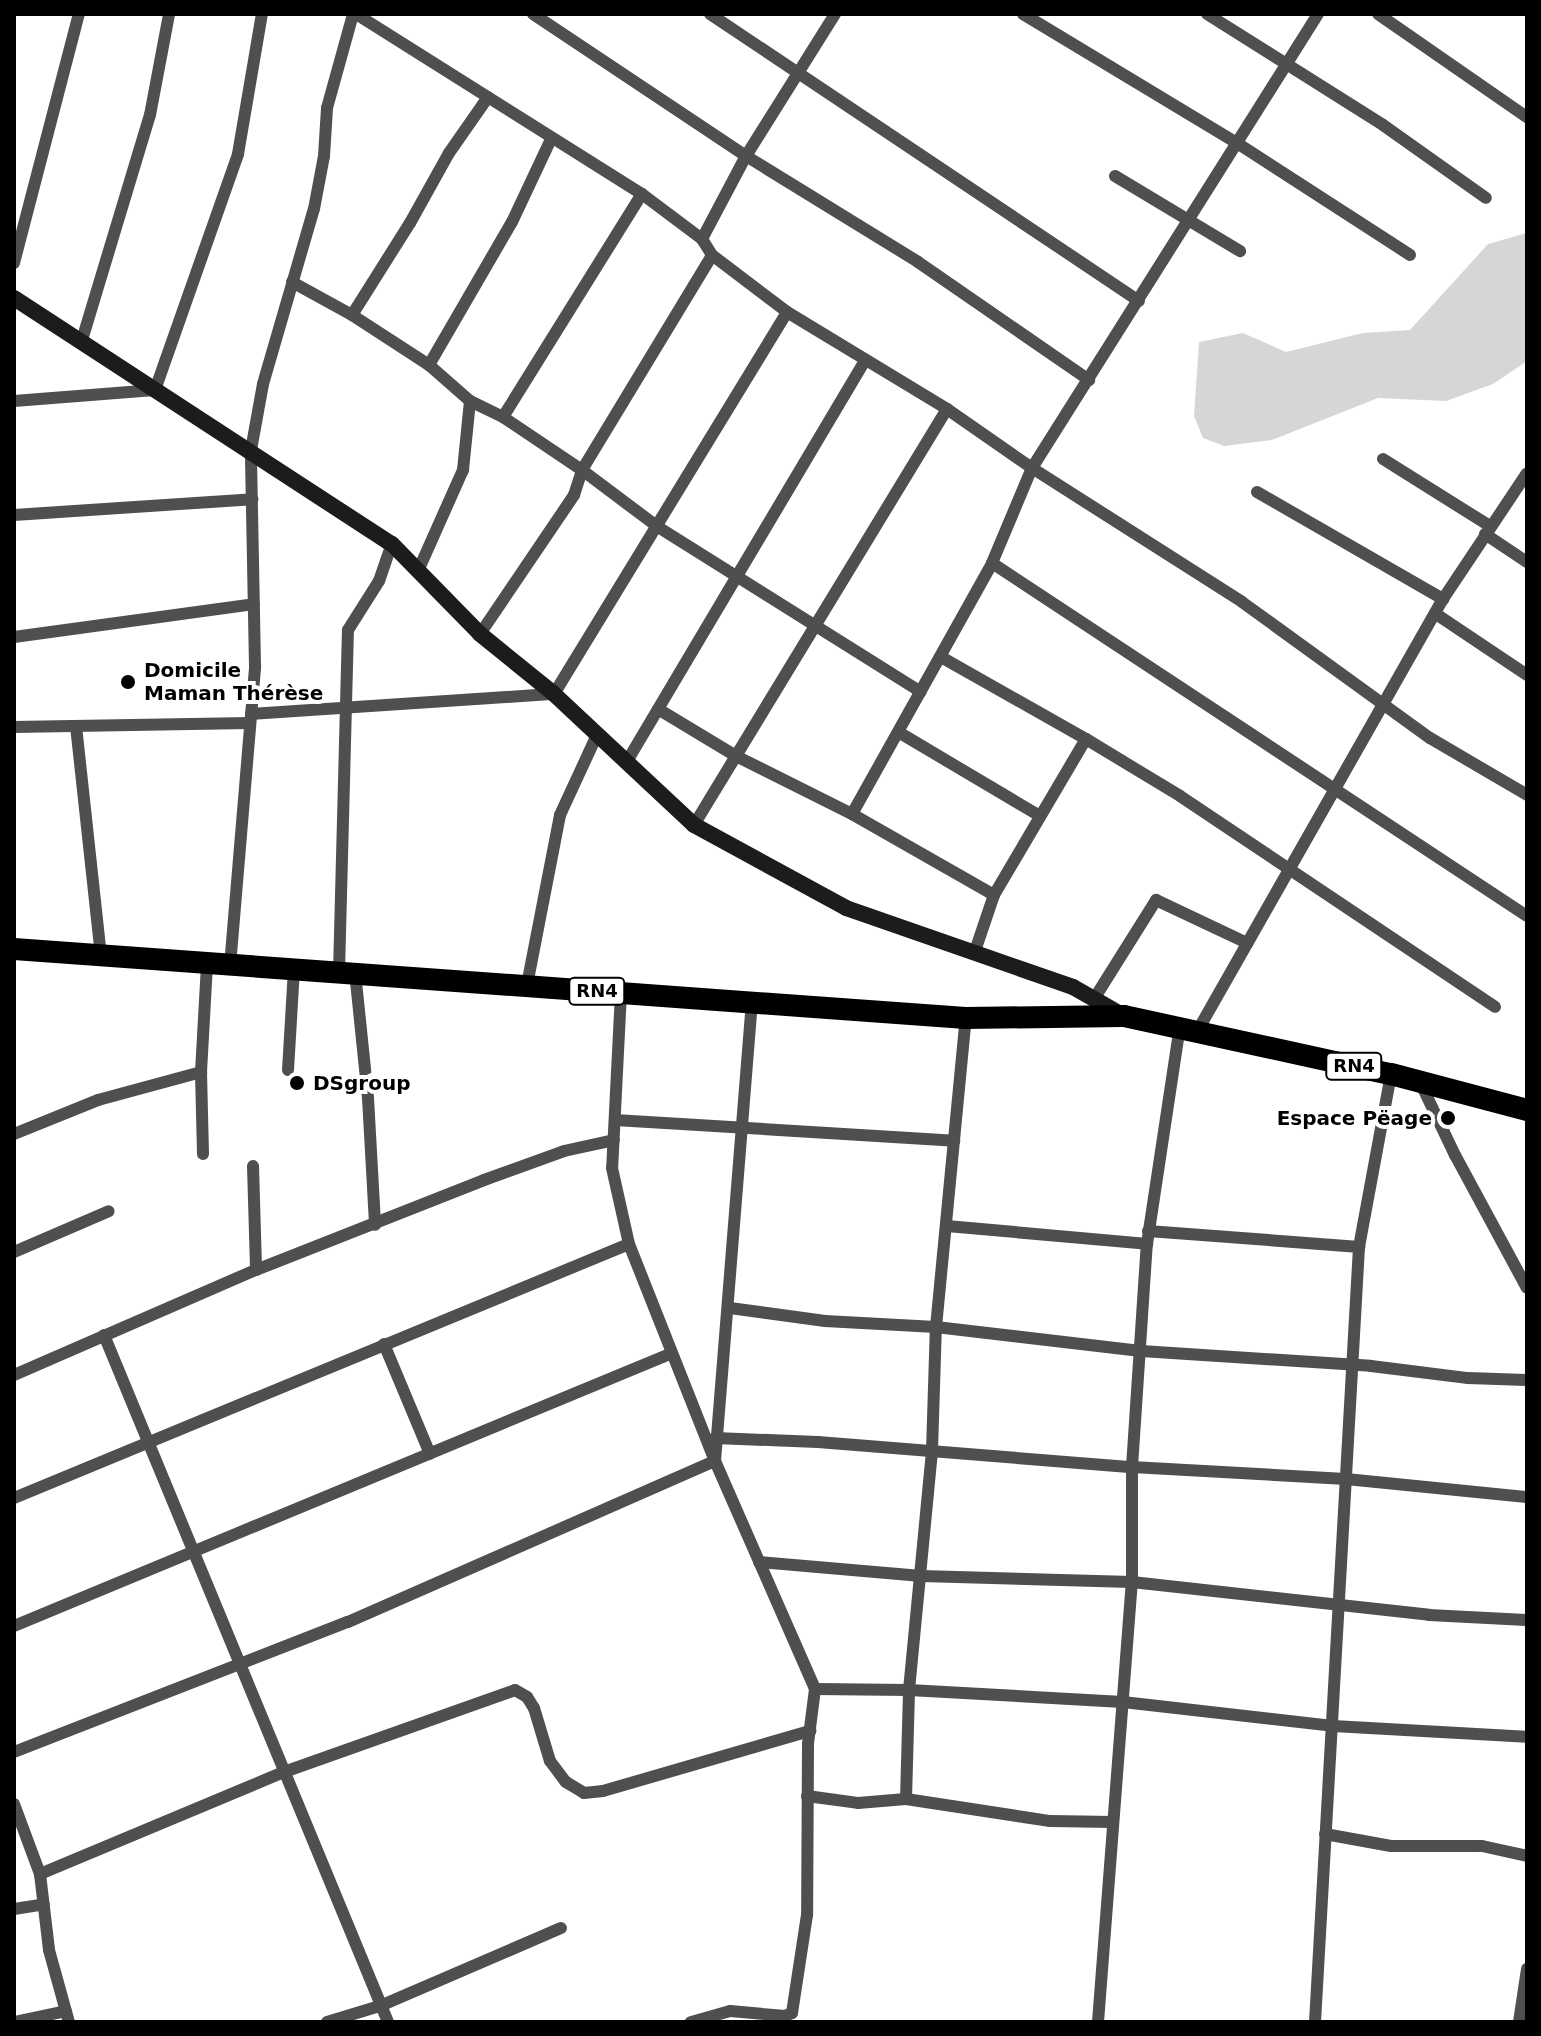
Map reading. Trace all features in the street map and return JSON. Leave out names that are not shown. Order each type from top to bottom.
[{"type":"highway","name":"RN4","points":[[14,949],[966,1018],[1124,1016],[1391,1074],[1527,1110]]},
{"type":"street","points":[[14,263],[79,14]]},
{"type":"street","points":[[82,340],[150,115],[169,14]]},
{"type":"street","points":[[155,390],[238,154],[262,14]]},
{"type":"street","points":[[230,966],[251,719],[254,604],[251,450],[263,384],[314,209],[324,156],[327,108],[354,14],[642,194],[702,239],[712,255],[787,312],[947,409],[1032,468],[1161,548],[1430,738],[1527,795]]},
{"type":"street","points":[[533,14],[746,156],[918,262],[1089,380]]},
{"type":"street","points":[[710,14],[1139,301]]},
{"type":"street","points":[[702,239],[746,156],[835,14]]},
{"type":"street","points":[[1023,14],[1237,143],[1410,255]]},
{"type":"street","points":[[1207,14],[1383,125],[1486,198]]},
{"type":"street","points":[[852,814],[900,733],[992,563],[1032,468],[1318,14]]},
{"type":"street","points":[[1378,14],[1527,117]]},
{"type":"street","points":[[352,315],[410,223],[431,181],[488,97]]},
{"type":"street","points":[[429,365],[512,222],[551,139]]},
{"type":"street","points":[[1115,176],[1240,251]]},
{"type":"street","points":[[503,417],[642,194]]},
{"type":"street","points":[[480,634],[574,495],[582,470],[712,255]]},
{"type":"street","points":[[292,282],[352,315],[429,365],[470,401],[503,417],[582,470],[658,527],[921,692]]},
{"type":"street","points":[[14,298],[392,544],[480,634],[554,694],[694,825],[846,908],[1060,982],[1124,1016]]},
{"type":"street","points":[[554,694],[787,312]]},
{"type":"street","points":[[626,763],[865,360]]},
{"type":"street","points":[[14,401],[155,390]]},
{"type":"street","points":[[418,571],[463,470],[470,401]]},
{"type":"street","points":[[694,825],[947,409]]},
{"type":"street","points":[[1383,459],[1487,530],[1527,562]]},
{"type":"street","points":[[1098,2022],[1132,1582],[1132,1467],[1147,1238],[1189,1028],[1247,943],[1443,599],[1527,473]]},
{"type":"street","points":[[1257,492],[1443,599]]},
{"type":"street","points":[[14,515],[252,499]]},
{"type":"street","points":[[375,1225],[368,1098],[347,972],[345,708],[348,630],[379,581],[392,544]]},
{"type":"street","points":[[992,563],[1336,787],[1527,916]]},
{"type":"street","points":[[14,637],[254,604]]},
{"type":"street","points":[[1436,614],[1527,675]]},
{"type":"street","points":[[941,657],[1138,769],[1495,1007]]},
{"type":"street","points":[[14,727],[251,719],[345,708],[554,694]]},
{"type":"street","points":[[658,709],[736,756],[852,814],[994,895]]},
{"type":"street","points":[[76,726],[101,956]]},
{"type":"street","points":[[900,733],[1038,815]]},
{"type":"street","points":[[527,985],[560,815],[597,735]]},
{"type":"street","points":[[974,954],[994,895],[1038,815],[1086,739]]},
{"type":"street","points":[[1094,999],[1156,900],[1247,943]]},
{"type":"street","points":[[203,1154],[201,1072],[207,964]]},
{"type":"street","points":[[288,1070],[294,969]]},
{"type":"street","points":[[621,993],[614,1185],[629,1244],[715,1461],[815,1689],[807,1796],[807,1915],[792,2013],[785,2016],[730,2011],[691,2022]]},
{"type":"street","points":[[715,1461],[730,1308],[752,1003]]},
{"type":"street","points":[[906,1799],[909,1690],[932,1451],[936,1327],[966,1018]]},
{"type":"street","points":[[14,1134],[98,1100],[201,1072]]},
{"type":"street","points":[[1315,2022],[1359,1247],[1391,1074]]},
{"type":"street","points":[[1420,1082],[1455,1155],[1527,1288]]},
{"type":"street","points":[[615,1120],[954,1141]]},
{"type":"street","points":[[14,1375],[256,1270],[564,1151],[614,1140]]},
{"type":"street","points":[[253,1166],[256,1270]]},
{"type":"street","points":[[14,1252],[109,1211]]},
{"type":"street","points":[[947,1226],[1359,1247]]},
{"type":"street","points":[[14,1498],[629,1244]]},
{"type":"street","points":[[730,1308],[825,1321],[936,1327],[1141,1351],[1352,1365],[1468,1378],[1527,1380]]},
{"type":"street","points":[[104,1335],[388,2022]]},
{"type":"street","points":[[384,1344],[430,1454]]},
{"type":"street","points":[[14,1626],[672,1353]]},
{"type":"street","points":[[715,1438],[1346,1479],[1527,1497]]},
{"type":"street","points":[[14,1752],[348,1622],[715,1461]]},
{"type":"street","points":[[759,1562],[921,1576],[1132,1582],[1429,1615],[1527,1620]]},
{"type":"street","points":[[815,1689],[909,1690],[1123,1702],[1333,1726],[1527,1737]]},
{"type":"street","points":[[40,1874],[284,1772],[515,1690],[527,1697],[534,1708],[550,1761],[566,1782],[584,1793],[603,1791],[810,1731]]},
{"type":"street","points":[[807,1796],[858,1803],[906,1799],[1050,1821],[1113,1822]]},
{"type":"street","points":[[14,1804],[40,1874],[49,1950],[68,2016],[14,2022]]},
{"type":"street","points":[[1325,1834],[1391,1846],[1482,1846],[1527,1856]]},
{"type":"street","points":[[14,1909],[44,1904]]},
{"type":"street","points":[[327,2022],[380,2006],[561,1928]]},
{"type":"street","points":[[1519,2022],[1527,1973]]},
{"type":"shaded area","points":[[1527,233],[1527,361],[1493,384],[1446,401],[1378,398],[1272,440],[1224,446],[1203,438],[1194,416],[1199,342],[1243,333],[1286,352],[1363,333],[1410,330],[1488,244]]},
{"type":"place","name":"Domicile Maman Thérèse","points":[[128,682]]},
{"type":"place","name":"DSgroup","points":[[297,1083]]},
{"type":"place","name":"Espace Pëage","points":[[1448,1118]]}]
